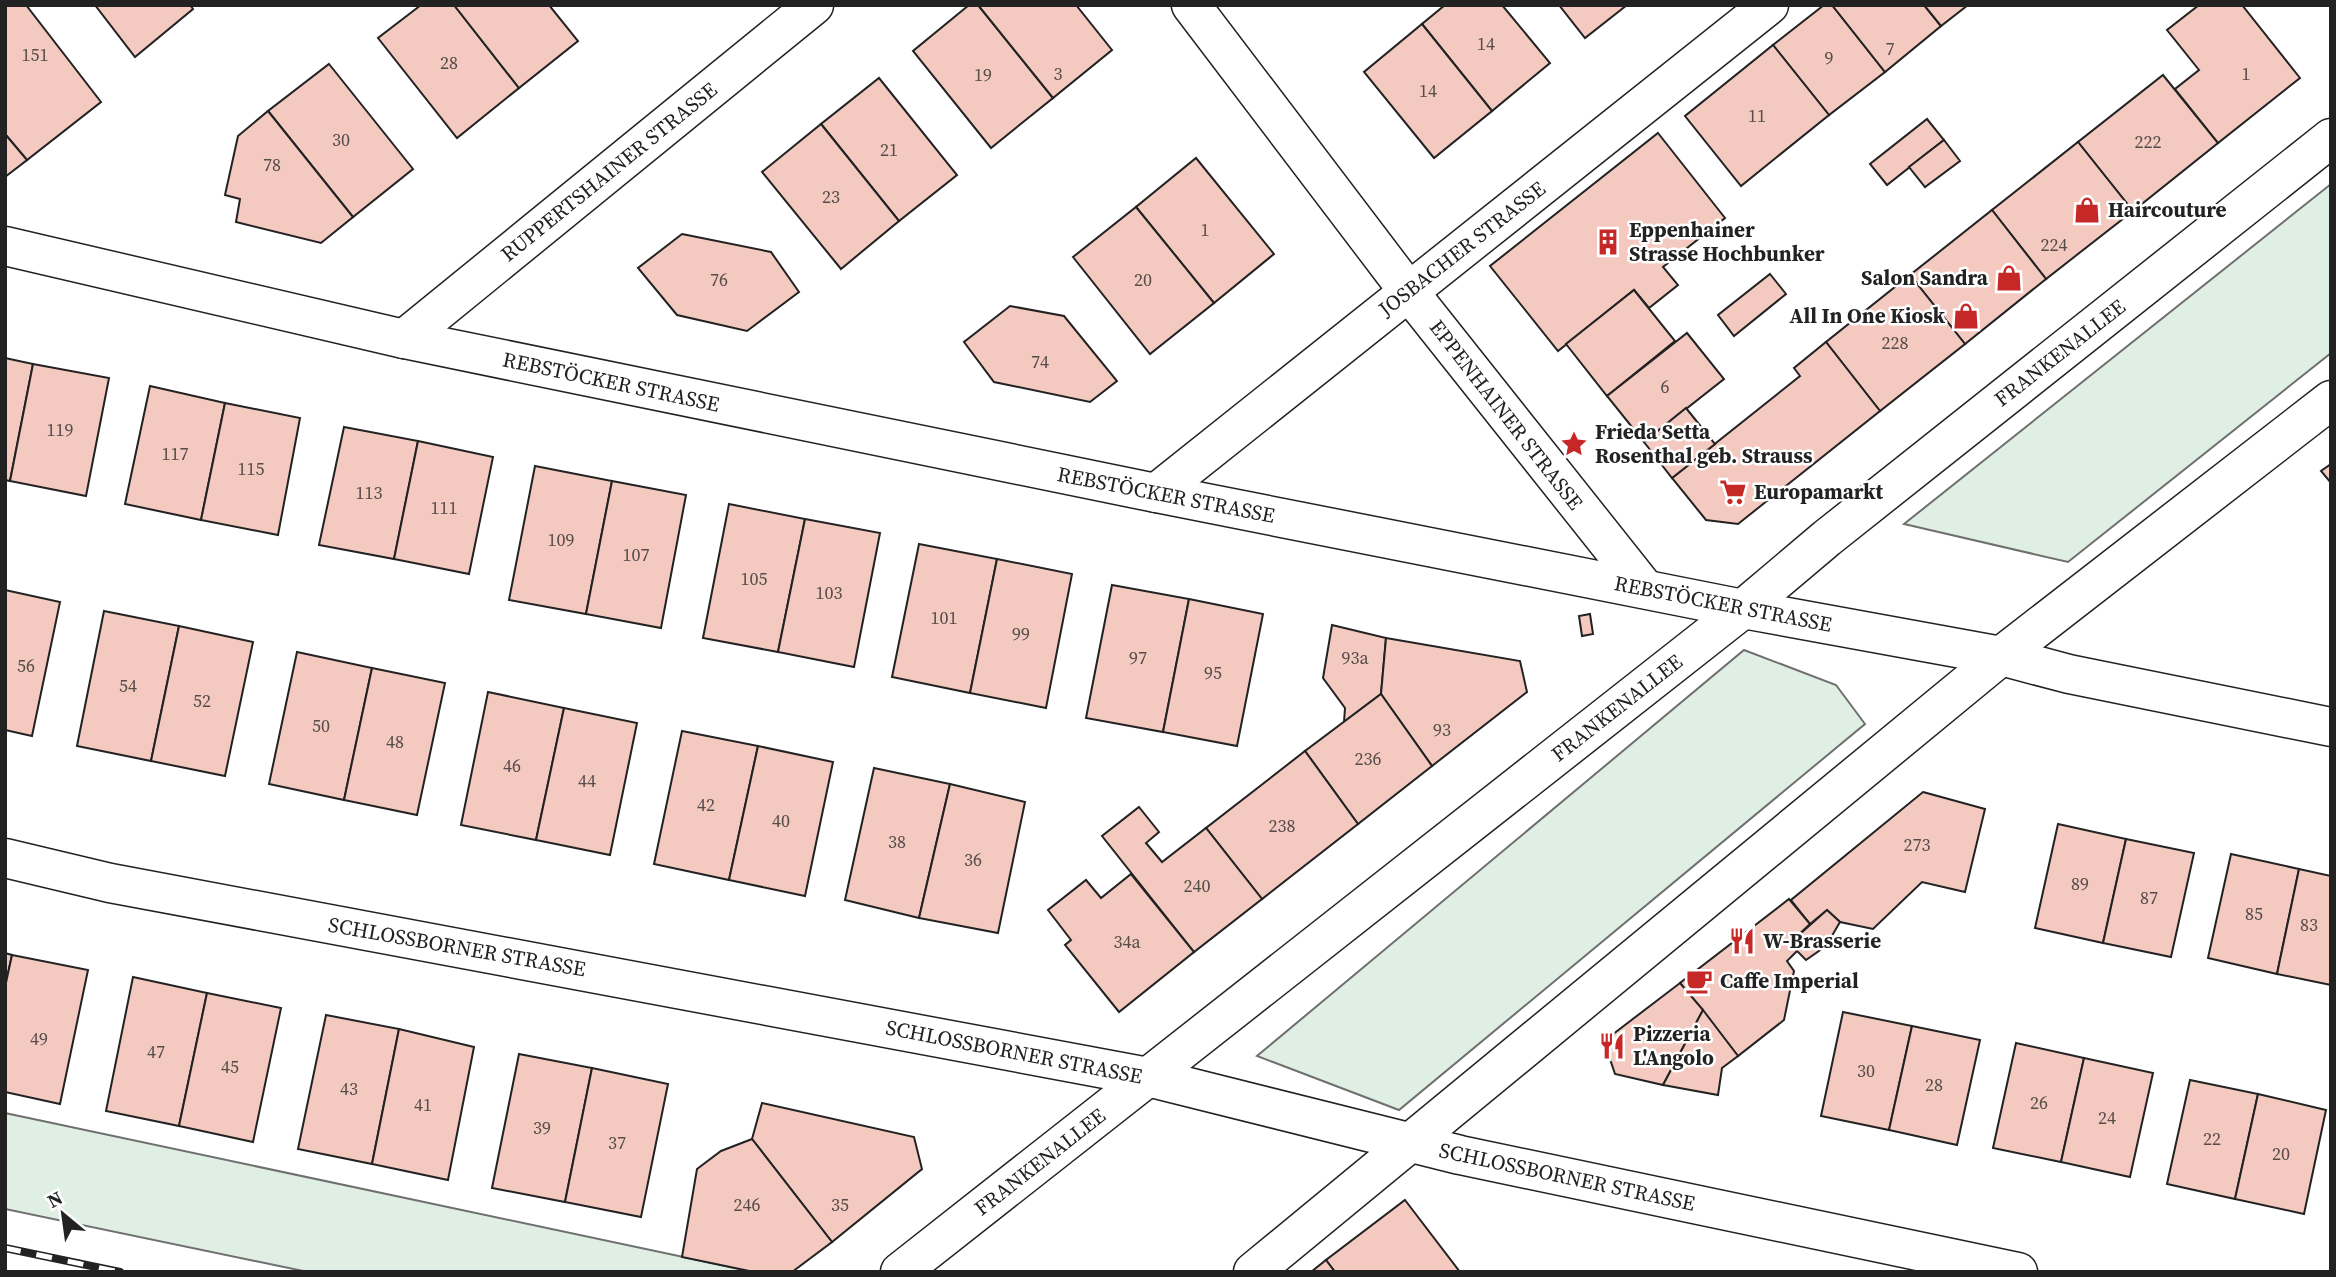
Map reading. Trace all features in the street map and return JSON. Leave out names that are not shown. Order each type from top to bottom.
[{"type":"street","name":"RUPPERTSHAINER STRASSE","points":[[404,339],[814,5]]},
{"type":"street","name":"EPPENHAINER STRASSE","points":[[1191,5],[1409,292],[1645,589]]},
{"type":"street","name":"JOSBACHER STRASSE","points":[[1156,493],[1769,5]]},
{"type":"street","name":"FRANKENALLEE","points":[[900,1272],[1743,609],[1827,538],[2331,138]]},
{"type":"street","name":"REBSTÖCKER STRASSE","points":[[5,246],[404,339],[1156,493],[1743,609],[2001,656],[2069,674],[2331,727]]},
{"type":"street","points":[[1253,1272],[2001,656],[2331,400]]},
{"type":"street","name":"SCHLOSSBORNER STRASSE","points":[[5,858],[110,883],[1148,1077],[1408,1143],[2018,1272]]},
{"type":"green space","points":[[2331,184],[2331,353],[2068,562],[1904,524]]},
{"type":"green space","points":[[1744,650],[1836,685],[1865,724],[1399,1110],[1257,1056]]},
{"type":"green space","points":[[5,1113],[754,1272],[308,1272],[5,1209]]},
{"type":"building","points":[[26,5],[101,102],[27,160],[5,134],[5,7]]},
{"type":"building","points":[[95,5],[190,5],[193,9],[135,57]]},
{"type":"building","points":[[421,5],[454,5],[519,88],[457,138],[378,38]]},
{"type":"building","points":[[454,5],[549,5],[578,41],[519,88]]},
{"type":"building","points":[[969,5],[978,5],[1053,98],[991,148],[913,51]]},
{"type":"building","points":[[978,5],[1076,5],[1112,50],[1053,98]]},
{"type":"building","points":[[1445,5],[1502,5],[1550,63],[1492,111],[1422,24]]},
{"type":"building","points":[[1559,5],[1627,5],[1585,38]]},
{"type":"building","points":[[1824,5],[1832,5],[1885,72],[1829,115],[1773,45]]},
{"type":"building","points":[[1832,5],[1924,5],[1941,26],[1885,72]]},
{"type":"building","points":[[1924,5],[1968,5],[1941,26]]},
{"type":"building","points":[[2199,5],[2242,5],[2300,78],[2218,143],[2175,89],[2199,70],[2167,30]]},
{"type":"building","points":[[1422,24],[1492,111],[1434,158],[1364,72]]},
{"type":"building","points":[[1773,45],[1829,115],[1741,186],[1685,116]]},
{"type":"building","points":[[329,64],[413,169],[353,217],[268,111]]},
{"type":"building","points":[[2163,75],[2218,143],[2133,211],[2078,142]]},
{"type":"building","points":[[879,78],[957,175],[899,221],[821,124]]},
{"type":"building","points":[[268,111],[353,217],[321,243],[236,222],[240,199],[225,195],[238,136]]},
{"type":"building","points":[[1927,119],[1944,140],[1887,185],[1870,164]]},
{"type":"building","points":[[821,124],[899,221],[841,269],[762,172]]},
{"type":"building","name":"Eppenhainer Strasse Hochbunker","points":[[1658,133],[1725,218],[1663,267],[1678,285],[1649,308],[1634,290],[1558,351],[1490,266]]},
{"type":"building","points":[[5,134],[27,160],[5,177]]},
{"type":"building","points":[[1944,140],[1960,161],[1925,187],[1909,167]]},
{"type":"building","points":[[2078,142],[2133,211],[2046,279],[1992,210]]},
{"type":"building","points":[[1196,158],[1274,254],[1214,303],[1136,207]]},
{"type":"building","points":[[1136,207],[1214,303],[1150,354],[1073,257]]},
{"type":"building","points":[[1992,210],[2046,279],[1965,344],[1910,275]]},
{"type":"building","points":[[682,234],[771,252],[799,292],[747,331],[677,315],[638,268]]},
{"type":"building","points":[[1770,274],[1786,294],[1734,336],[1718,315]]},
{"type":"building","points":[[1910,275],[1965,344],[1880,411],[1826,342]]},
{"type":"building","points":[[1634,290],[1675,341],[1607,396],[1566,344]]},
{"type":"building","points":[[1010,306],[1064,316],[1117,381],[1090,402],[994,382],[964,342]]},
{"type":"building","points":[[1687,333],[1724,379],[1644,442],[1607,396]]},
{"type":"building","points":[[1826,342],[1880,411],[1738,524],[1706,520],[1672,478],[1800,376],[1794,368]]},
{"type":"building","points":[[5,358],[33,364],[10,481],[5,480]]},
{"type":"building","points":[[33,364],[109,378],[86,496],[10,481]]},
{"type":"building","points":[[150,386],[225,403],[201,520],[125,504]]},
{"type":"building","points":[[225,403],[300,418],[278,535],[201,520]]},
{"type":"building","points":[[1686,408],[1715,444],[1672,478],[1644,442]]},
{"type":"building","points":[[344,427],[418,441],[394,559],[319,545]]},
{"type":"building","points":[[418,441],[493,457],[469,574],[394,559]]},
{"type":"building","points":[[2331,464],[2331,483],[2321,471]]},
{"type":"building","points":[[535,466],[612,481],[586,614],[509,600]]},
{"type":"building","points":[[612,481],[686,495],[661,628],[586,614]]},
{"type":"building","points":[[729,504],[805,519],[778,652],[703,638]]},
{"type":"building","points":[[805,519],[880,533],[854,667],[778,652]]},
{"type":"building","points":[[919,544],[997,559],[970,693],[892,677]]},
{"type":"building","points":[[997,559],[1072,574],[1046,708],[970,693]]},
{"type":"building","points":[[1112,585],[1189,599],[1163,732],[1086,718]]},
{"type":"building","points":[[5,590],[60,602],[32,736],[5,730]]},
{"type":"building","points":[[1189,599],[1263,614],[1237,746],[1163,732]]},
{"type":"building","points":[[104,611],[179,626],[151,761],[77,746]]},
{"type":"building","points":[[1590,614],[1593,634],[1582,636],[1579,616]]},
{"type":"building","points":[[1332,625],[1386,638],[1381,694],[1344,722],[1345,708],[1323,678]]},
{"type":"building","points":[[179,626],[253,642],[225,776],[151,761]]},
{"type":"building","points":[[1386,638],[1520,661],[1527,692],[1432,766],[1381,694]]},
{"type":"building","points":[[297,652],[372,668],[344,800],[269,784]]},
{"type":"building","points":[[372,668],[445,683],[417,815],[344,800]]},
{"type":"building","points":[[488,692],[564,708],[536,840],[461,825]]},
{"type":"building","points":[[1381,694],[1432,766],[1358,824],[1305,751]]},
{"type":"building","points":[[564,708],[637,723],[610,855],[536,840]]},
{"type":"building","points":[[682,731],[758,746],[729,880],[654,864]]},
{"type":"building","points":[[758,746],[833,762],[805,896],[729,880]]},
{"type":"building","points":[[1305,751],[1358,824],[1262,899],[1206,828]]},
{"type":"building","points":[[874,768],[950,784],[919,918],[845,900]]},
{"type":"building","points":[[950,784],[1025,802],[998,933],[919,918]]},
{"type":"building","points":[[1923,792],[1985,809],[1965,892],[1922,882],[1873,929],[1840,922],[1827,910],[1810,924],[1791,900]]},
{"type":"building","points":[[1139,807],[1159,832],[1146,843],[1162,862],[1206,828],[1262,899],[1194,952],[1102,836]]},
{"type":"building","points":[[2058,824],[2126,839],[2103,943],[2035,928]]},
{"type":"building","points":[[2126,839],[2194,853],[2171,957],[2103,943]]},
{"type":"building","points":[[2231,854],[2299,869],[2277,974],[2208,958]]},
{"type":"building","points":[[2299,869],[2331,876],[2331,985],[2277,974]]},
{"type":"building","points":[[1131,874],[1194,952],[1119,1012],[1065,945],[1071,940],[1048,910],[1086,880],[1101,898]]},
{"type":"building","points":[[1789,899],[1810,924],[1792,941],[1797,951],[1787,961],[1794,971],[1784,1020],[1738,1056],[1680,983]]},
{"type":"building","points":[[1827,910],[1840,922],[1826,946],[1806,960],[1792,941]]},
{"type":"building","points":[[5,953],[12,955],[5,987]]},
{"type":"building","points":[[12,955],[88,970],[60,1104],[5,1092],[5,987]]},
{"type":"building","points":[[133,977],[207,993],[179,1126],[106,1111]]},
{"type":"building","points":[[1680,983],[1703,1010],[1663,1085],[1615,1074],[1604,1041]]},
{"type":"building","points":[[207,993],[281,1008],[253,1142],[179,1126]]},
{"type":"building","points":[[1703,1010],[1738,1056],[1722,1068],[1718,1095],[1663,1085]]},
{"type":"building","points":[[1843,1012],[1912,1026],[1889,1130],[1821,1116]]},
{"type":"building","points":[[326,1015],[399,1029],[372,1164],[298,1149]]},
{"type":"building","points":[[1912,1026],[1980,1040],[1957,1145],[1889,1130]]},
{"type":"building","points":[[399,1029],[474,1047],[448,1180],[372,1164]]},
{"type":"building","points":[[2016,1043],[2084,1058],[2061,1162],[1993,1148]]},
{"type":"building","points":[[519,1054],[592,1068],[565,1202],[492,1188]]},
{"type":"building","points":[[2084,1058],[2153,1073],[2130,1177],[2061,1162]]},
{"type":"building","points":[[592,1068],[668,1084],[641,1217],[565,1202]]},
{"type":"building","points":[[2190,1080],[2258,1094],[2235,1199],[2167,1184]]},
{"type":"building","points":[[2258,1094],[2326,1110],[2304,1214],[2235,1199]]},
{"type":"building","points":[[762,1103],[914,1137],[922,1169],[832,1242],[752,1139]]},
{"type":"building","points":[[752,1139],[832,1242],[792,1272],[754,1272],[682,1257],[697,1169],[721,1151]]},
{"type":"building","points":[[1405,1200],[1460,1272],[1335,1272],[1326,1260]]},
{"type":"building","points":[[1326,1260],[1335,1272],[1311,1272]]},
{"type":"railway","points":[[5,1248],[120,1272]]},
{"type":"place","name":"Haircouture","points":[[2087,210]]},
{"type":"place","name":"Eppenhainer Strasse Hochbunker","points":[[1608,242]]},
{"type":"place","name":"Salon Sandra","points":[[2009,278]]},
{"type":"place","name":"All In One Kiosk","points":[[1966,316]]},
{"type":"place","name":"Frieda Setta Rosenthal geb. Strauss","points":[[1574,444]]},
{"type":"place","name":"Europamarkt","points":[[1733,492]]},
{"type":"place","name":"W-Brasserie","points":[[1742,941]]},
{"type":"place","name":"Caffe Imperial","points":[[1699,981]]},
{"type":"place","name":"Pizzeria L'Angolo","points":[[1612,1046]]}]
